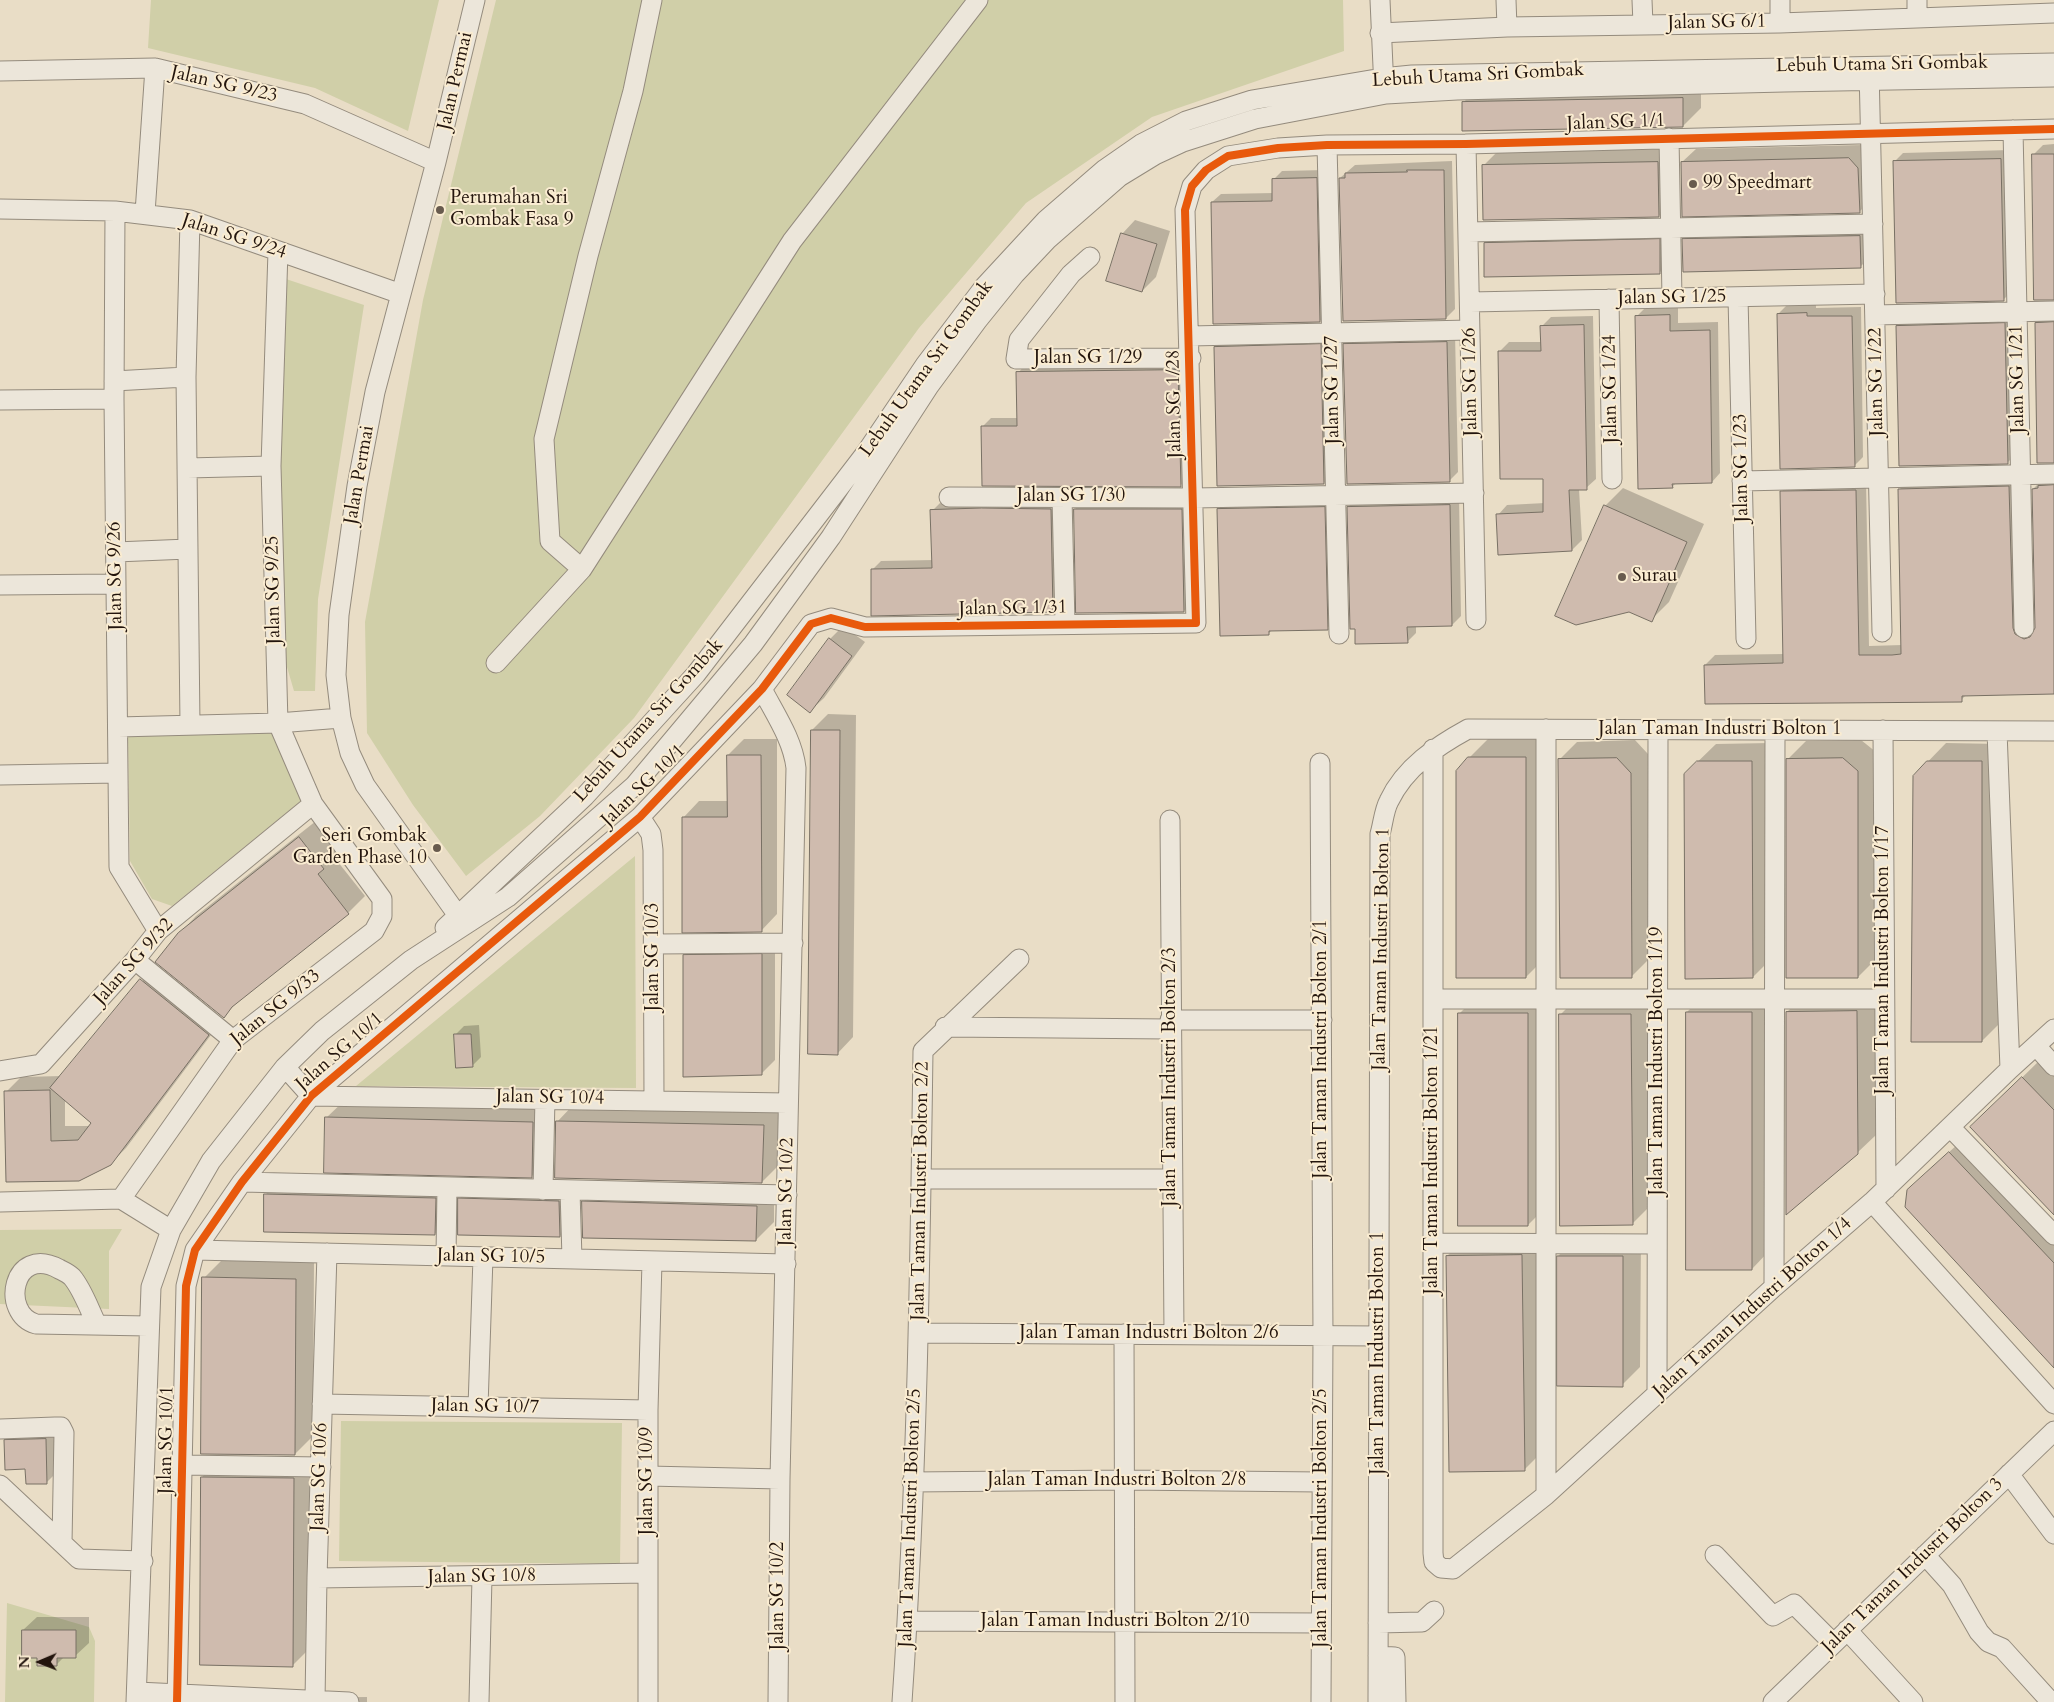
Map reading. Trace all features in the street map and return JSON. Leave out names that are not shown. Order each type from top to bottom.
[{"type":"street","name":"Jalan Permai","points":[[461,920],[365,785],[350,753],[341,718],[336,675],[341,597],[357,486],[373,402],[436,162],[475,0]]},
{"type":"street","points":[[582,569],[550,541],[544,439],[588,256],[634,91],[652,0]]},
{"type":"street","points":[[496,663],[582,569],[792,242],[978,0]]},
{"type":"street","points":[[1380,0],[1383,86]]},
{"type":"street","points":[[1506,0],[1507,27]]},
{"type":"street","points":[[1642,0],[1643,24]]},
{"type":"street","points":[[1780,0],[1780,23]]},
{"type":"street","name":"Jalan SG 6/1","points":[[1380,33],[1507,27],[1780,23],[1917,9],[2054,13]]},
{"type":"street","name":"Lebuh Utama Sri Gombak","points":[[1869,73],[2054,63]]},
{"type":"street","name":"Jalan SG 9/23","points":[[0,71],[155,68],[305,104],[436,162]]},
{"type":"street","points":[[145,213],[155,68]]},
{"type":"street","points":[[1869,73],[1871,133]]},
{"type":"street","name":"Lebuh Utama Sri Gombak","points":[[461,920],[508,897],[634,786],[753,644],[831,537],[929,386],[977,321],[1015,274],[1080,210],[1119,177],[1155,155],[1183,142],[1255,118],[1422,75],[1869,73],[2054,78]]},
{"type":"street","name":"Lebuh Utama Sri Gombak","points":[[137,1697],[143,1561],[148,1326],[151,1287],[170,1230],[211,1161],[285,1067],[322,1031],[461,920],[585,796],[696,674],[865,454],[931,357],[984,287],[1046,220],[1105,169],[1141,144],[1186,121],[1252,100],[1383,86]]},
{"type":"street","name":"Jalan SG 1/1","points":[[1192,186],[1206,170],[1228,156],[1278,148],[1328,145],[1466,144],[2054,129]]},
{"type":"street","name":"Jalan SG 1/21","points":[[2013,130],[2024,628]]},
{"type":"street","name":"Jalan SG 1/22","points":[[1871,133],[1882,632]]},
{"type":"street","points":[[1669,138],[1672,298]]},
{"type":"street","name":"Jalan SG 1/26","points":[[1466,144],[1476,620]]},
{"type":"street","name":"Jalan SG 1/27","points":[[1328,145],[1334,496],[1339,634]]},
{"type":"street","name":"Jalan SG 1/28","points":[[1192,186],[1186,210],[1196,623]]},
{"type":"street","name":"Jalan SG 9/24","points":[[0,210],[115,211],[145,213],[190,220],[401,294]]},
{"type":"street","name":"Jalan SG 9/26","points":[[115,211],[114,390],[119,867],[158,931]]},
{"type":"street","points":[[190,220],[186,377],[190,725]]},
{"type":"street","points":[[1468,232],[1873,224]]},
{"type":"street","name":"Jalan SG 9/25","points":[[278,251],[271,466],[278,723],[313,804],[382,899]]},
{"type":"street","name":"Jalan SG 1/29","points":[[1090,257],[1071,274],[1018,340],[1016,359],[1190,358]]},
{"type":"street","name":"Jalan SG 1/25","points":[[1470,302],[1875,294]]},
{"type":"street","name":"Jalan SG 1/23","points":[[1738,297],[1746,639]]},
{"type":"street","name":"Jalan SG 1/24","points":[[1609,299],[1612,479]]},
{"type":"street","points":[[1875,315],[2054,311]]},
{"type":"street","points":[[1190,336],[1470,330]]},
{"type":"street","points":[[0,400],[114,390],[186,377]]},
{"type":"street","points":[[187,468],[271,466]]},
{"type":"street","points":[[1742,481],[2054,474]]},
{"type":"street","name":"Jalan SG 1/30","points":[[949,497],[1194,498],[1474,493]]},
{"type":"street","points":[[1062,497],[1065,624]]},
{"type":"street","points":[[116,552],[188,549]]},
{"type":"street","points":[[0,585],[116,584]]},
{"type":"street","name":"Jalan SG 1/31","points":[[832,618],[865,628],[1196,623]]},
{"type":"street","name":"Jalan SG 10/1","points":[[178,1698],[186,1286],[195,1250],[242,1182],[311,1096],[640,817],[762,689],[811,624],[832,618]]},
{"type":"street","name":"Jalan SG 10/2","points":[[762,689],[795,754],[793,943],[780,1479],[778,1702]]},
{"type":"street","points":[[118,727],[278,723],[341,718]]},
{"type":"street","name":"Jalan Taman Industri Bolton 1","points":[[1378,1702],[1380,834],[1389,801],[1409,772],[1433,749],[1468,729],[2054,731]]},
{"type":"street","points":[[1546,729],[1546,1495]]},
{"type":"street","name":"Jalan Taman Industri Bolton 1/19","points":[[1657,1393],[1658,730]]},
{"type":"street","points":[[1774,1287],[1775,730]]},
{"type":"street","name":"Jalan Taman Industri Bolton 1/17","points":[[1879,1195],[1884,999],[1883,730]]},
{"type":"street","points":[[1997,731],[2010,1069]]},
{"type":"street","name":"Jalan Taman Industri Bolton 1/21","points":[[1433,749],[1433,1553],[1434,1562],[1441,1568]]},
{"type":"street","name":"Jalan Taman Industri Bolton 2/1","points":[[1320,763],[1323,1335]]},
{"type":"street","points":[[0,775],[117,773]]},
{"type":"street","name":"Jalan SG 9/32","points":[[0,1071],[41,1064],[135,960],[158,931],[313,804]]},
{"type":"street","name":"Jalan SG 10/3","points":[[640,817],[651,834],[653,850],[655,944],[654,1100]]},
{"type":"street","name":"Jalan Taman Industri Bolton 2/3","points":[[1170,820],[1170,1024],[1174,1334]]},
{"type":"street","name":"Jalan SG 9/33","points":[[121,1199],[233,1040],[374,931],[382,916],[382,899]]},
{"type":"street","points":[[655,944],[793,943]]},
{"type":"street","name":"Jalan Taman Industri Bolton 2/2","points":[[919,1333],[923,1051],[945,1027],[1019,959]]},
{"type":"street","points":[[135,960],[233,1040]]},
{"type":"street","points":[[1433,999],[1884,999]]},
{"type":"street","points":[[945,1027],[1322,1020]]},
{"type":"street","name":"Jalan Taman Industri Bolton 1/4","points":[[1441,1568],[1453,1569],[1546,1495],[1774,1287],[1879,1195],[2054,1029]]},
{"type":"street","points":[[2036,1047],[2054,1066]]},
{"type":"street","points":[[285,1067],[311,1096]]},
{"type":"street","name":"Jalan SG 10/4","points":[[311,1096],[788,1102]]},
{"type":"street","points":[[543,1190],[544,1098]]},
{"type":"street","points":[[1950,1127],[2054,1235]]},
{"type":"street","points":[[921,1179],[1172,1180]]},
{"type":"street","points":[[242,1182],[787,1195]]},
{"type":"street","points":[[446,1256],[447,1187]]},
{"type":"street","points":[[570,1190],[572,1259]]},
{"type":"street","points":[[1879,1195],[2054,1404]]},
{"type":"street","points":[[0,1202],[121,1199],[170,1230]]},
{"type":"street","points":[[1433,1243],[1658,1244]]},
{"type":"street","name":"Jalan SG 10/5","points":[[195,1250],[786,1264]]},
{"type":"street","name":"Jalan SG 10/6","points":[[315,1701],[327,1253]]},
{"type":"street","points":[[478,1407],[483,1257]]},
{"type":"street","name":"Jalan SG 10/9","points":[[648,1702],[648,1410],[652,1261]]},
{"type":"street","points":[[97,1325],[80,1288],[71,1276],[52,1266],[39,1263],[20,1269],[15,1277],[11,1298],[13,1308],[24,1321],[36,1324],[148,1326]]},
{"type":"street","name":"Jalan Taman Industri Bolton 2/6","points":[[919,1333],[1379,1336]]},
{"type":"street","name":"Jalan Taman Industri Bolton 2/5","points":[[902,1702],[908,1621],[919,1333]]},
{"type":"street","points":[[1124,1334],[1125,1702]]},
{"type":"street","name":"Jalan Taman Industri Bolton 2/5","points":[[1321,1702],[1323,1335]]},
{"type":"street","name":"Jalan SG 10/7","points":[[322,1404],[648,1410]]},
{"type":"street","points":[[0,1429],[61,1427],[64,1433],[62,1543]]},
{"type":"street","name":"Jalan Taman Industri Bolton 3","points":[[1773,1702],[2054,1431]]},
{"type":"street","points":[[183,1465],[321,1467]]},
{"type":"street","points":[[2009,1474],[2054,1534]]},
{"type":"street","points":[[648,1476],[780,1479]]},
{"type":"street","name":"Jalan Taman Industri Bolton 2/8","points":[[912,1482],[1124,1480],[1321,1482]]},
{"type":"street","points":[[0,1484],[79,1559],[143,1561]]},
{"type":"street","points":[[1715,1555],[1773,1616],[1794,1604],[1833,1643]]},
{"type":"street","points":[[1925,1555],[1952,1585],[1979,1632],[1988,1642],[2002,1648],[2051,1702]]},
{"type":"street","name":"Jalan SG 10/8","points":[[317,1578],[647,1573]]},
{"type":"street","points":[[480,1702],[482,1577]]},
{"type":"street","points":[[1378,1623],[1422,1622],[1434,1611]]},
{"type":"street","name":"Jalan Taman Industri Bolton 2/10","points":[[908,1621],[1321,1623]]},
{"type":"street","points":[[1847,1630],[1913,1702]]},
{"type":"street","points":[[1378,1656],[1396,1657],[1396,1702]]},
{"type":"street","points":[[137,1697],[349,1702]]},
{"type":"green space","points":[[151,0],[439,0],[408,131],[315,88],[148,48]]},
{"type":"green space","points":[[496,0],[1343,0],[1344,51],[1152,117],[1026,203],[919,328],[634,718],[540,816],[466,876],[413,805],[367,733],[365,622],[423,300]]},
{"type":"green space","points":[[283,278],[364,305],[318,599],[315,691],[294,691],[282,650],[277,405]]},
{"type":"green space","points":[[275,730],[302,800],[172,906],[152,899],[130,861],[128,736]]},
{"type":"green space","points":[[635,856],[636,1088],[356,1086]]},
{"type":"green space","points":[[122,1229],[109,1251],[109,1309],[0,1304],[0,1230]]},
{"type":"green space","points":[[341,1421],[622,1423],[620,1564],[339,1561]]},
{"type":"green space","points":[[7,1603],[89,1627],[95,1641],[94,1702],[5,1702]]},
{"type":"building","points":[[1683,98],[1683,127],[1462,131],[1462,102]]},
{"type":"building","points":[[2032,154],[2054,154],[2054,300],[2034,300]]},
{"type":"building","points":[[1849,158],[1858,168],[1860,213],[1682,217],[1681,162]]},
{"type":"building","points":[[2001,159],[2004,301],[1896,303],[1893,161]]},
{"type":"building","points":[[1658,162],[1659,217],[1483,220],[1482,165]]},
{"type":"building","points":[[1407,170],[1444,170],[1446,319],[1343,321],[1339,178],[1345,178],[1345,173],[1407,172]]},
{"type":"building","points":[[1317,178],[1320,322],[1213,324],[1211,202],[1272,201],[1272,179]]},
{"type":"building","points":[[1121,233],[1157,244],[1142,292],[1106,281]]},
{"type":"building","points":[[1860,236],[1861,268],[1683,272],[1682,239]]},
{"type":"building","points":[[1660,239],[1660,274],[1484,277],[1484,243]]},
{"type":"building","points":[[1807,313],[1807,316],[1852,316],[1855,467],[1780,469],[1777,314]]},
{"type":"building","points":[[1670,315],[1670,331],[1710,330],[1712,483],[1672,484],[1673,488],[1638,489],[1635,316]]},
{"type":"building","points":[[2054,322],[2054,463],[2037,463],[2035,323]]},
{"type":"building","points":[[2005,323],[2008,464],[1899,466],[1896,326]]},
{"type":"building","points":[[1584,325],[1587,490],[1569,490],[1572,551],[1498,555],[1496,514],[1543,512],[1543,479],[1500,479],[1498,351],[1541,351],[1540,326]]},
{"type":"building","points":[[1447,342],[1450,482],[1347,484],[1343,344]]},
{"type":"building","points":[[1321,344],[1324,484],[1217,486],[1214,347]]},
{"type":"building","points":[[1178,370],[1181,487],[982,486],[981,426],[1017,426],[1016,372]]},
{"type":"building","points":[[2054,485],[2054,694],[1962,696],[1962,702],[1705,704],[1704,665],[1783,663],[1780,491],[1856,490],[1859,655],[1892,655],[1901,654],[1898,489],[2009,486],[2013,628],[2015,634],[2024,639],[2030,637],[2035,628],[2032,489],[2038,488],[2038,486]]},
{"type":"building","points":[[1450,505],[1452,626],[1407,627],[1408,643],[1355,644],[1355,629],[1350,629],[1347,507]]},
{"type":"building","name":"Surau","points":[[1604,505],[1687,542],[1652,622],[1629,612],[1576,625],[1555,616]]},
{"type":"building","points":[[1325,507],[1328,630],[1269,631],[1269,635],[1220,636],[1217,509]]},
{"type":"building","points":[[982,508],[1051,509],[1053,612],[871,616],[871,569],[932,568],[930,510]]},
{"type":"building","points":[[1074,509],[1182,509],[1184,612],[1076,613]]},
{"type":"building","points":[[829,638],[852,656],[810,713],[787,695]]},
{"type":"building","points":[[811,730],[840,730],[838,1055],[808,1054]]},
{"type":"building","points":[[727,755],[761,755],[762,932],[682,933],[682,817],[727,817]]},
{"type":"building","points":[[1468,757],[1526,757],[1526,978],[1456,978],[1456,771]]},
{"type":"building","points":[[1617,758],[1631,773],[1632,978],[1560,978],[1558,759]]},
{"type":"building","points":[[1843,758],[1858,771],[1858,978],[1786,978],[1786,759]]},
{"type":"building","points":[[1697,761],[1752,761],[1753,978],[1685,979],[1684,774]]},
{"type":"building","points":[[1927,761],[1982,761],[1982,1042],[1911,1042],[1913,776]]},
{"type":"building","points":[[299,837],[324,869],[318,874],[349,914],[232,1007],[224,1018],[155,962],[178,933]]},
{"type":"building","points":[[762,954],[762,1075],[683,1077],[683,955]]},
{"type":"building","points":[[140,979],[209,1035],[111,1165],[79,1181],[6,1182],[4,1091],[50,1090],[51,1141],[78,1140],[91,1123],[50,1088]]},
{"type":"building","points":[[1857,1011],[1858,1154],[1786,1215],[1786,1012]]},
{"type":"building","points":[[1686,1012],[1752,1012],[1752,1270],[1686,1270]]},
{"type":"building","points":[[1458,1013],[1528,1013],[1528,1226],[1458,1226]]},
{"type":"building","points":[[1559,1014],[1631,1014],[1633,1225],[1560,1226]]},
{"type":"building","points":[[454,1034],[471,1034],[473,1067],[456,1068]]},
{"type":"building","points":[[2022,1077],[2054,1110],[2054,1215],[1970,1127]]},
{"type":"building","points":[[325,1117],[533,1122],[532,1178],[324,1173]]},
{"type":"building","points":[[556,1121],[764,1125],[762,1183],[555,1178]]},
{"type":"building","points":[[1949,1152],[2054,1263],[2054,1368],[1905,1207],[1907,1190]]},
{"type":"building","points":[[264,1194],[436,1198],[435,1235],[264,1232]]},
{"type":"building","points":[[458,1198],[559,1201],[560,1237],[458,1235]]},
{"type":"building","points":[[582,1201],[757,1206],[756,1241],[583,1238]]},
{"type":"building","points":[[1522,1255],[1525,1471],[1449,1472],[1446,1256]]},
{"type":"building","points":[[1557,1256],[1623,1256],[1623,1387],[1557,1386]]},
{"type":"building","points":[[202,1277],[296,1279],[295,1455],[201,1454]]},
{"type":"building","points":[[46,1439],[47,1484],[26,1484],[25,1469],[5,1470],[4,1440]]},
{"type":"building","points":[[201,1477],[294,1478],[293,1667],[200,1665]]},
{"type":"building","points":[[22,1630],[76,1630],[76,1658],[57,1658],[57,1666],[37,1666],[37,1658],[22,1658]]},
{"type":"cycle path","points":[[177,1702],[186,1286],[195,1250],[242,1182],[311,1096],[640,817],[762,689],[811,624],[831,618],[865,627],[1196,623],[1185,210],[1192,186],[1206,170],[1228,156],[1278,148],[1327,145],[1466,144],[2054,129]]},
{"type":"place","name":"99 Speedmart","points":[[1693,184]]},
{"type":"place","name":"Perumahan Sri Gombak Fasa 9","points":[[440,210]]},
{"type":"place","name":"Surau","points":[[1622,577]]},
{"type":"place","name":"Seri Gombak Garden Phase 10","points":[[437,848]]}]
